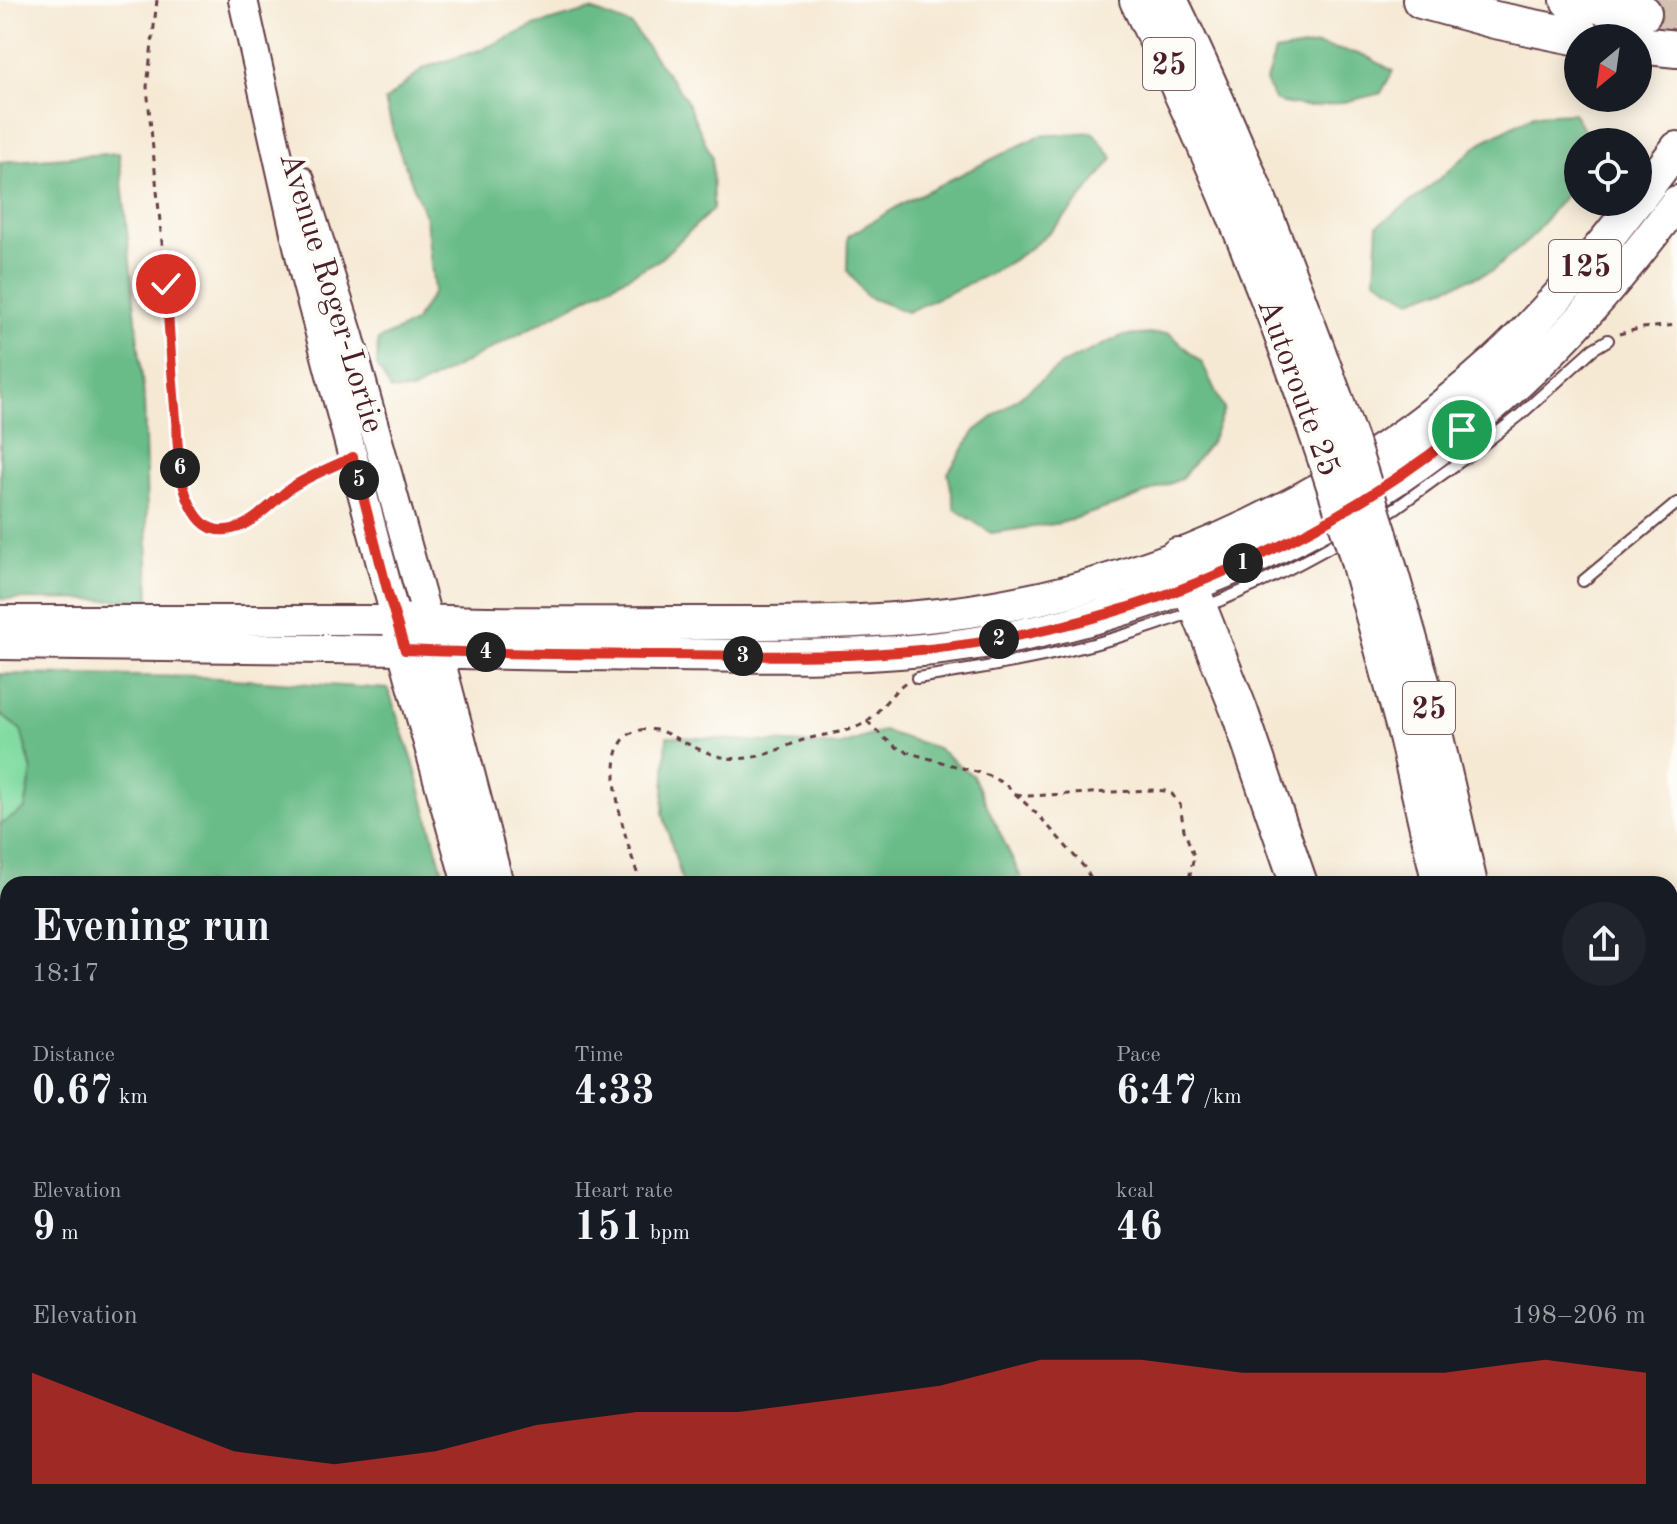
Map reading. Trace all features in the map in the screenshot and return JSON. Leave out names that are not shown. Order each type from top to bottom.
[{"type":"highway","name":"Autoroute 25","points":[[1138,0],[1211,124]]},
{"type":"highway","name":"Autoroute 25","points":[[1169,0],[1211,124],[1273,270],[1290,352],[1338,450],[1365,535],[1427,703],[1467,876]]},
{"type":"highway","points":[[1421,0],[1564,34]]},
{"type":"highway","points":[[1569,0],[1629,24]]},
{"type":"highway","points":[[1652,35],[1677,49]]},
{"type":"highway","name":"Autoroute 25","points":[[1365,535],[1387,658],[1439,876]]},
{"type":"highway","points":[[1189,584],[1249,739],[1296,876]]},
{"type":"main road","name":"125","points":[[1652,181],[1677,148]]},
{"type":"main road","name":"125","points":[[396,620],[423,641],[759,623],[883,621],[1014,603],[1100,582],[1189,584],[1277,548],[1319,526],[1382,488],[1454,437],[1524,378],[1567,335],[1627,267],[1677,202]]},
{"type":"main road","name":"125","points":[[1189,584],[1232,533],[1288,506],[1372,457],[1431,414],[1492,363],[1545,311],[1625,216]]},
{"type":"main road","points":[[423,641],[467,876]]},
{"type":"main road","points":[[423,641],[495,876]]},
{"type":"street","name":"Avenue Roger-Lortie","points":[[243,0],[305,277],[396,620]]},
{"type":"street","name":"Avenue Roger-Lortie","points":[[250,27],[333,282],[423,641]]},
{"type":"street","points":[[0,620],[396,620]]},
{"type":"street","points":[[0,645],[423,641]]},
{"type":"lane","points":[[917,678],[1028,659],[1098,643],[1189,584],[1258,584],[1365,535],[1397,507],[1520,415],[1593,349],[1608,340]]},
{"type":"lane","points":[[1583,581],[1677,503]]},
{"type":"path","points":[[157,0],[147,87],[179,462],[193,509],[204,524],[218,530],[234,529],[304,480],[353,457]]},
{"type":"path","points":[[1608,340],[1629,331],[1677,325]]},
{"type":"path","points":[[638,876],[624,835],[617,799],[617,751],[628,735],[634,731],[661,731],[717,757],[748,759],[860,726],[901,685],[917,678]]},
{"type":"path","points":[[867,721],[896,747],[987,775],[1005,784],[1042,819],[1089,876]]},
{"type":"path","points":[[1016,794],[1154,790],[1172,794],[1180,805],[1184,830],[1194,856],[1190,876]]},
{"type":"green space","points":[[591,10],[631,25],[685,98],[712,157],[713,209],[659,260],[411,391],[391,390],[377,366],[378,340],[414,323],[434,291],[426,218],[397,145],[385,101],[424,68],[483,49],[534,26]]},
{"type":"green space","points":[[1317,45],[1364,55],[1393,71],[1381,93],[1354,100],[1301,106],[1274,100],[1266,81],[1275,52]]},
{"type":"green space","points":[[1573,113],[1583,128],[1564,128],[1564,196],[1530,239],[1492,271],[1411,300],[1375,279],[1378,225],[1420,195],[1482,142],[1534,115]]},
{"type":"green space","points":[[1093,132],[1113,158],[1064,218],[1020,256],[1003,266],[907,312],[867,297],[847,270],[848,236],[907,201],[1039,136]]},
{"type":"green space","points":[[119,153],[144,397],[149,600],[0,599],[0,162]]},
{"type":"green space","points":[[1169,333],[1202,363],[1224,409],[1211,442],[1181,479],[1061,523],[991,533],[955,509],[948,473],[975,431],[1064,363],[1122,336]]},
{"type":"green space","points":[[0,674],[202,677],[388,689],[413,761],[444,876],[0,876],[0,825],[25,809],[32,771],[21,730],[0,714]]},
{"type":"green space","points":[[0,714],[21,730],[32,771],[25,809],[0,825]]},
{"type":"green space","points":[[883,731],[937,748],[973,776],[1020,876],[681,876],[663,814],[667,736],[839,746]]},
{"type":"tunnel","points":[[1643,13],[1677,18]]},
{"type":"route","points":[[166,284],[181,475],[198,518],[210,528],[224,531],[234,529],[291,488],[353,457],[405,650],[777,656],[917,651],[1036,632],[1094,618],[1190,586],[1277,548],[1382,488],[1462,430]]}]
